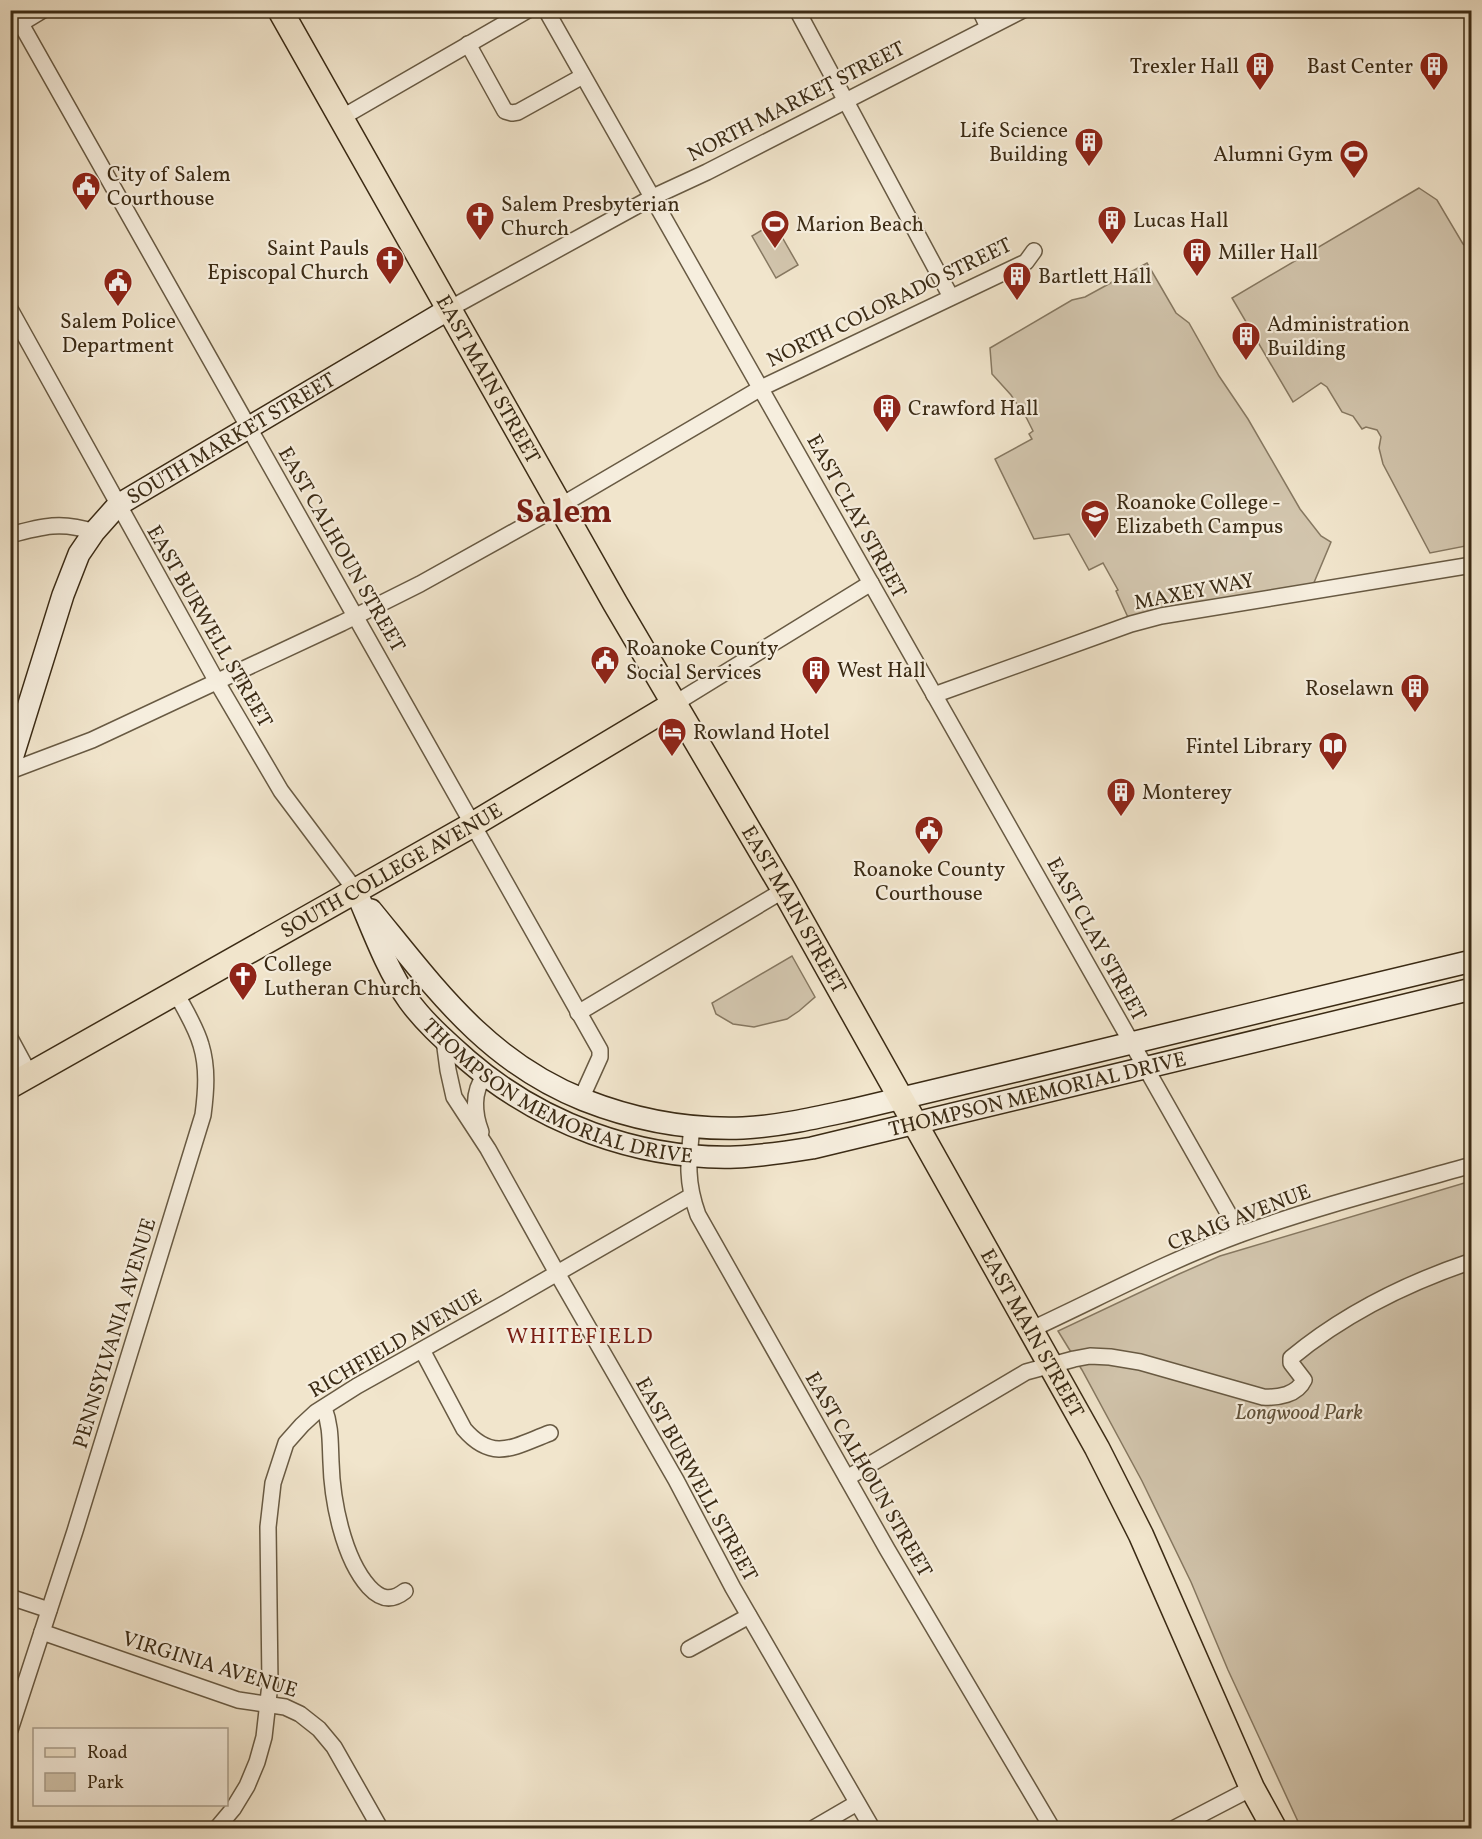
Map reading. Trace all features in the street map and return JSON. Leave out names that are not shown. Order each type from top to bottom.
[{"type":"main road","name":"EAST MAIN STREET","points":[[280,10],[615,603],[784,890],[1097,1448],[1141,1534],[1252,1788],[1274,1828]]},
{"type":"main road","name":"SOUTH MARKET STREET","points":[[10,765],[63,595],[79,554],[94,532],[118,505],[449,309]]},
{"type":"main road","name":"SOUTH COLLEGE AVENUE","points":[[20,1080],[472,825],[674,704]]},
{"type":"main road","name":"THOMPSON MEMORIAL DRIVE","points":[[356,891],[385,959],[410,1002],[444,1040],[485,1075],[514,1096],[584,1130],[618,1142],[660,1151],[689,1154],[733,1157],[769,1155],[812,1148],[1472,989]]},
{"type":"main road","name":"THOMPSON MEMORIAL DRIVE","points":[[356,891],[439,993],[479,1035],[510,1059],[542,1080],[581,1099],[648,1120],[692,1127],[741,1128],[776,1125],[901,1099],[1472,961]]},
{"type":"street","name":"EAST CALHOUN STREET","points":[[12,10],[16,27],[248,427],[600,1050],[600,1057],[581,1099]]},
{"type":"street","points":[[16,27],[43,10]]},
{"type":"street","points":[[341,118],[528,10]]},
{"type":"street","name":"EAST CLAY STREET","points":[[546,10],[1240,1234]]},
{"type":"street","points":[[796,10],[951,297]]},
{"type":"street","points":[[980,10],[988,27]]},
{"type":"street","name":"NORTH MARKET STREET","points":[[449,309],[653,197],[1023,10]]},
{"type":"street","points":[[468,44],[506,111],[512,114],[583,76]]},
{"type":"street","name":"NORTH COLORADO STREET","points":[[10,771],[92,740],[420,584],[560,506],[761,388],[1026,262],[1034,251]]},
{"type":"street","name":"EAST BURWELL STREET","points":[[10,309],[217,682],[281,791],[356,891]]},
{"type":"street","points":[[10,535],[45,525],[59,524],[81,527],[94,532]]},
{"type":"street","name":"MAXEY WAY","points":[[933,695],[1131,624],[1161,616],[1472,565]]},
{"type":"street","points":[[674,704],[871,584]]},
{"type":"street","points":[[578,1013],[784,890]]},
{"type":"street","name":"PENNSYLVANIA AVENUE","points":[[42,1632],[203,1115],[206,1092],[201,1044],[176,993]]},
{"type":"street","points":[[10,1038],[20,1080]]},
{"type":"street","name":"EAST BURWELL STREET","points":[[444,1040],[447,1070],[454,1097],[488,1149],[556,1273],[676,1480],[749,1616],[872,1828]]},
{"type":"street","name":"EAST BURWELL STREET","points":[[485,1075],[476,1094],[475,1107],[488,1149]]},
{"type":"street","name":"EAST CALHOUN STREET","points":[[692,1127],[688,1177],[691,1196],[698,1215],[887,1549],[1052,1828]]},
{"type":"street","name":"CRAIG AVENUE","points":[[1030,1330],[1240,1234],[1472,1165]]},
{"type":"street","name":"RICHFIELD AVENUE","points":[[217,1828],[233,1809],[247,1786],[264,1737],[269,1704],[268,1527],[273,1483],[286,1443],[302,1425],[324,1407],[357,1386],[691,1196]]},
{"type":"street","points":[[847,1478],[1026,1372],[1074,1359],[1090,1356],[1110,1357],[1140,1362],[1263,1397],[1276,1398],[1289,1394],[1302,1385],[1304,1380],[1291,1363],[1291,1358],[1301,1350],[1345,1320],[1391,1293],[1472,1261]]},
{"type":"street","points":[[422,1350],[464,1429],[481,1445],[494,1450],[507,1449],[550,1433]]},
{"type":"street","points":[[324,1407],[331,1433],[335,1504],[341,1530],[355,1565],[364,1581],[381,1597],[389,1599],[405,1592]]},
{"type":"street","points":[[10,1597],[49,1610]]},
{"type":"street","points":[[689,1649],[749,1616]]},
{"type":"street","points":[[10,1730],[42,1632]]},
{"type":"street","name":"VIRGINIA AVENUE","points":[[42,1632],[238,1700],[285,1707],[300,1714],[319,1729],[334,1747],[380,1828]]},
{"type":"street","points":[[1176,1828],[1252,1788]]},
{"type":"street","points":[[814,1828],[857,1803]]},
{"type":"green space","points":[[1419,188],[1437,200],[1463,244],[1472,251],[1471,545],[1430,553],[1383,464],[1379,448],[1381,437],[1377,430],[1366,427],[1362,429],[1353,416],[1342,412],[1327,387],[1321,383],[1293,402],[1232,298]]},
{"type":"green space","name":"Marion Beach","points":[[774,223],[798,265],[776,278],[752,236]]},
{"type":"green space","points":[[1147,263],[1176,313],[1189,323],[1300,509],[1321,536],[1331,542],[1310,592],[1131,624],[1116,591],[1118,590],[1103,563],[1089,570],[1069,534],[1034,539],[995,459],[1032,439],[1029,434],[1033,431],[1021,407],[992,374],[990,348],[1072,300],[1085,297]]},
{"type":"green space","points":[[792,956],[815,997],[799,1011],[787,1019],[754,1027],[733,1024],[716,1014],[712,1003]]},
{"type":"green space","name":"Longwood Park","points":[[1471,1181],[1471,1828],[1301,1828],[1228,1670],[1191,1582],[1142,1481],[1082,1370],[1058,1331],[1220,1256]]},
{"type":"place","name":"Trexler Hall","points":[[1260,92]]},
{"type":"place","name":"Bast Center","points":[[1434,92]]},
{"type":"place","name":"Life Science Building","points":[[1089,168]]},
{"type":"place","name":"Alumni Gym","points":[[1354,180]]},
{"type":"place","name":"City of Salem Courthouse","points":[[86,212]]},
{"type":"place","name":"Salem Presbyterian Church","points":[[480,242]]},
{"type":"place","name":"Lucas Hall","points":[[1112,246]]},
{"type":"place","name":"Marion Beach","points":[[775,250]]},
{"type":"place","name":"Miller Hall","points":[[1197,278]]},
{"type":"place","name":"Saint Pauls Episcopal Church","points":[[390,286]]},
{"type":"place","name":"Bartlett Hall","points":[[1017,302]]},
{"type":"place","name":"Salem Police Department","points":[[118,308]]},
{"type":"place","name":"Administration Building","points":[[1246,362]]},
{"type":"place","name":"Crawford Hall","points":[[887,434]]},
{"type":"place","name":"Roanoke College - Elizabeth Campus","points":[[1095,540]]},
{"type":"place","name":"Roanoke County Social Services","points":[[605,686]]},
{"type":"place","name":"West Hall","points":[[816,696]]},
{"type":"place","name":"Roselawn","points":[[1415,714]]},
{"type":"place","name":"Rowland Hotel","points":[[672,758]]},
{"type":"place","name":"Fintel Library","points":[[1333,772]]},
{"type":"place","name":"Monterey","points":[[1121,818]]},
{"type":"place","name":"Roanoke County Courthouse","points":[[929,856]]},
{"type":"place","name":"College Lutheran Church","points":[[243,1002]]},
{"type":"district","name":"Salem","points":[[564,510]]},
{"type":"district","name":"WHITEFIELD","points":[[580,1335]]}]
